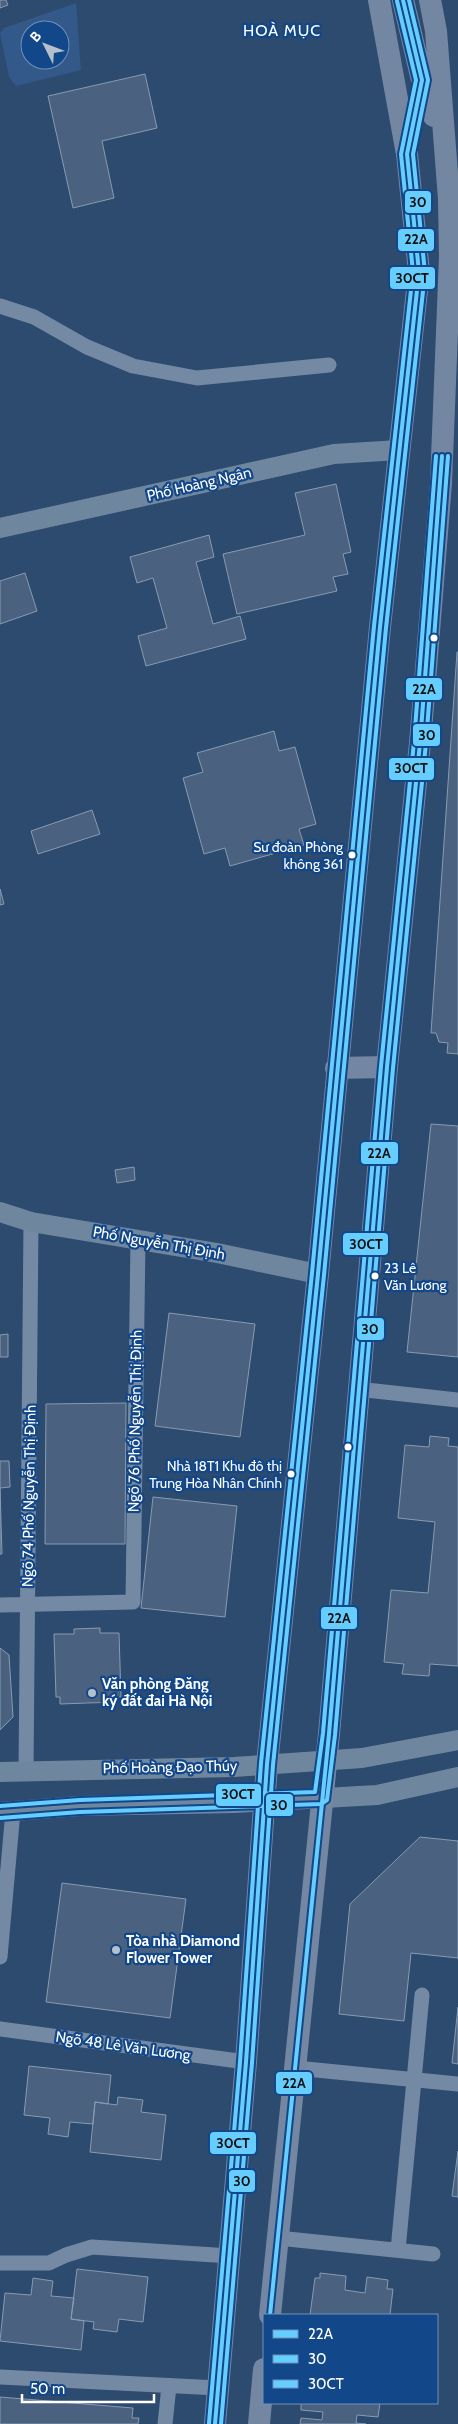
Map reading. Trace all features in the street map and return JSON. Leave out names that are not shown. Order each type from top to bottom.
[{"type":"main road","points":[[215,2424],[246,2062],[267,1764],[318,1274],[336,1068],[419,272],[407,154],[378,0]]},
{"type":"main road","points":[[403,0],[422,80],[445,147]]},
{"type":"main road","points":[[270,2314],[326,1759],[357,1389],[420,743],[441,483],[450,424],[449,199],[436,31],[430,0]]},
{"type":"main road","points":[[407,154],[422,80]]},
{"type":"main road","name":"Phố Hoàng Ngân","points":[[0,528],[334,454],[399,450]]},
{"type":"main road","points":[[336,1068],[387,1067]]},
{"type":"main road","name":"Phố Nguyễn Thị Định","points":[[0,1212],[31,1222],[217,1253],[318,1274]]},
{"type":"main road","name":"Phố Hoàng Đạo Thúy","points":[[0,1772],[234,1767],[326,1759],[362,1758],[458,1740]]},
{"type":"main road","points":[[6,1811],[80,1806],[378,1796],[458,1777]]},
{"type":"main road","points":[[259,2424],[263,2380]]},
{"type":"street","points":[[0,306],[34,317],[88,347],[133,366],[197,378],[329,365]]},
{"type":"street","name":"Ngõ 74 Phố Nguyễn Thị Định","points":[[26,1770],[31,1222]]},
{"type":"street","name":"Ngõ 76 Phố Nguyễn Thị Định","points":[[28,1603],[133,1602],[138,1240]]},
{"type":"street","points":[[357,1389],[458,1400]]},
{"type":"street","points":[[0,1604],[28,1603]]},
{"type":"street","points":[[0,1957],[6,1811]]},
{"type":"street","points":[[398,2250],[422,1995]]},
{"type":"street","name":"Ngõ 48 Lê Văn Lương","points":[[0,2029],[246,2062]]},
{"type":"street","points":[[296,2068],[458,2084]]},
{"type":"street","points":[[278,2238],[433,2254]]},
{"type":"street","points":[[0,2262],[48,2263],[92,2247],[230,2256]]},
{"type":"street","points":[[0,2377],[218,2388]]},
{"type":"street","points":[[165,2424],[169,2386]]},
{"type":"water","points":[[76,3],[81,70],[16,86],[9,77],[0,33],[4,28],[20,22],[20,70],[70,70],[70,20],[27,20]]},
{"type":"building","points":[[0,0],[6,0],[8,5],[0,8]]},
{"type":"building","points":[[145,74],[157,128],[102,141],[114,198],[73,208],[48,96]]},
{"type":"building","points":[[336,484],[351,552],[343,554],[348,574],[333,577],[337,591],[237,614],[223,554],[305,535],[295,493]]},
{"type":"building","points":[[209,535],[214,557],[196,562],[213,624],[240,616],[246,639],[146,666],[138,636],[167,628],[153,578],[137,583],[130,557]]},
{"type":"building","points":[[25,573],[37,611],[0,624],[0,581]]},
{"type":"building","points":[[457,652],[458,1054],[447,1053],[448,1043],[439,1042],[436,1033],[431,1033]]},
{"type":"building","points":[[274,731],[279,751],[295,747],[316,824],[299,829],[304,845],[230,866],[225,848],[204,854],[183,778],[203,772],[197,753]]},
{"type":"building","points":[[92,810],[100,834],[38,854],[31,831]]},
{"type":"building","points":[[0,889],[4,904],[0,905]]},
{"type":"building","points":[[431,1124],[458,1126],[458,1357],[407,1352]]},
{"type":"building","points":[[134,1167],[135,1180],[117,1183],[115,1170]]},
{"type":"building","points":[[169,1313],[255,1324],[240,1437],[155,1426]]},
{"type":"building","points":[[8,1334],[8,1357],[0,1357],[0,1335]]},
{"type":"building","points":[[126,1403],[125,1544],[45,1544],[46,1404]]},
{"type":"building","points":[[430,1436],[449,1438],[448,1446],[458,1447],[458,1666],[430,1664],[429,1676],[402,1674],[404,1664],[384,1662],[391,1590],[428,1593],[435,1522],[398,1518],[405,1445],[429,1447]]},
{"type":"building","points":[[0,1461],[9,1461],[10,1487],[0,1488]]},
{"type":"building","points":[[0,1488],[2,1554],[0,1554]]},
{"type":"building","points":[[153,1497],[237,1506],[225,1617],[141,1608]]},
{"type":"building","points":[[100,1628],[100,1633],[119,1633],[121,1697],[116,1697],[116,1702],[60,1704],[60,1697],[56,1697],[54,1634],[74,1634],[74,1629]]},
{"type":"building","points":[[0,1648],[9,1655],[13,1717],[0,1730]]},
{"type":"building","points":[[420,1837],[458,1841],[458,1958],[411,1953],[404,2021],[339,2014],[350,1904]]},
{"type":"building","name":"Tòa nhà Diamond Flower Tower","points":[[62,1883],[186,1899],[170,2018],[46,2002]]},
{"type":"building","points":[[458,2007],[458,2064],[452,2063]]},
{"type":"building","points":[[29,2066],[111,2075],[108,2104],[95,2102],[93,2124],[70,2122],[68,2137],[48,2134],[50,2118],[24,2115]]},
{"type":"building","points":[[118,2097],[143,2100],[141,2112],[166,2115],[161,2160],[90,2152],[95,2102],[117,2105]]},
{"type":"building","points":[[458,2151],[458,2197],[452,2196]]},
{"type":"building","points":[[77,2269],[148,2277],[143,2322],[119,2319],[117,2332],[93,2329],[94,2322],[71,2319]]},
{"type":"building","points":[[320,2273],[346,2276],[345,2290],[365,2293],[367,2277],[388,2280],[387,2289],[393,2289],[390,2314],[310,2314],[315,2278],[320,2278]]},
{"type":"building","points":[[33,2278],[53,2281],[51,2296],[74,2298],[71,2319],[84,2321],[81,2350],[0,2341],[5,2293],[31,2295]]},
{"type":"building","points":[[0,2397],[133,2408],[132,2418],[139,2418],[138,2424],[0,2424]]},
{"type":"building","points":[[301,2404],[380,2404],[378,2417],[357,2415],[356,2423],[366,2424],[300,2424],[301,2418],[322,2420],[323,2412],[301,2410]]},
{"type":"transit line","name":"22A","points":[[215,2424],[246,2062],[267,1764],[318,1274],[380,627],[419,272],[407,154],[422,80],[403,0]]},
{"type":"transit line","name":"30","points":[[221,2424],[252,2063],[273,1765],[324,1275],[386,628],[425,273],[413,154],[428,80],[409,0]]},
{"type":"transit line","name":"30CT","points":[[209,2423],[240,2062],[261,1763],[312,1273],[374,626],[413,272],[401,154],[416,80],[397,1]]},
{"type":"transit line","name":"30CT","points":[[0,1806],[80,1800],[315,1792],[323,1733],[381,1066],[414,742],[436,456]]},
{"type":"transit line","name":"22A","points":[[270,2314],[329,1734],[387,1067],[420,743],[442,456]]},
{"type":"transit line","name":"30","points":[[0,1818],[80,1812],[321,1804],[327,1800],[335,1735],[393,1068],[426,743],[448,456]]},
{"type":"place","name":"Sư đoàn Phòng không 361","points":[[352,855]]},
{"type":"place","name":"23 Lê Văn Lương","points":[[375,1276]]},
{"type":"place","name":"Nhà 18T1 Khu đô thị Trung Hòa Nhân Chính","points":[[291,1474]]},
{"type":"place","name":"Văn phòng Đăng ký đất đai Hà Nội","points":[[92,1693]]},
{"type":"place","name":"Tòa nhà Diamond Flower Tower","points":[[116,1950]]},
{"type":"district","name":"HOÀ MỤC","points":[[282,30]]}]
